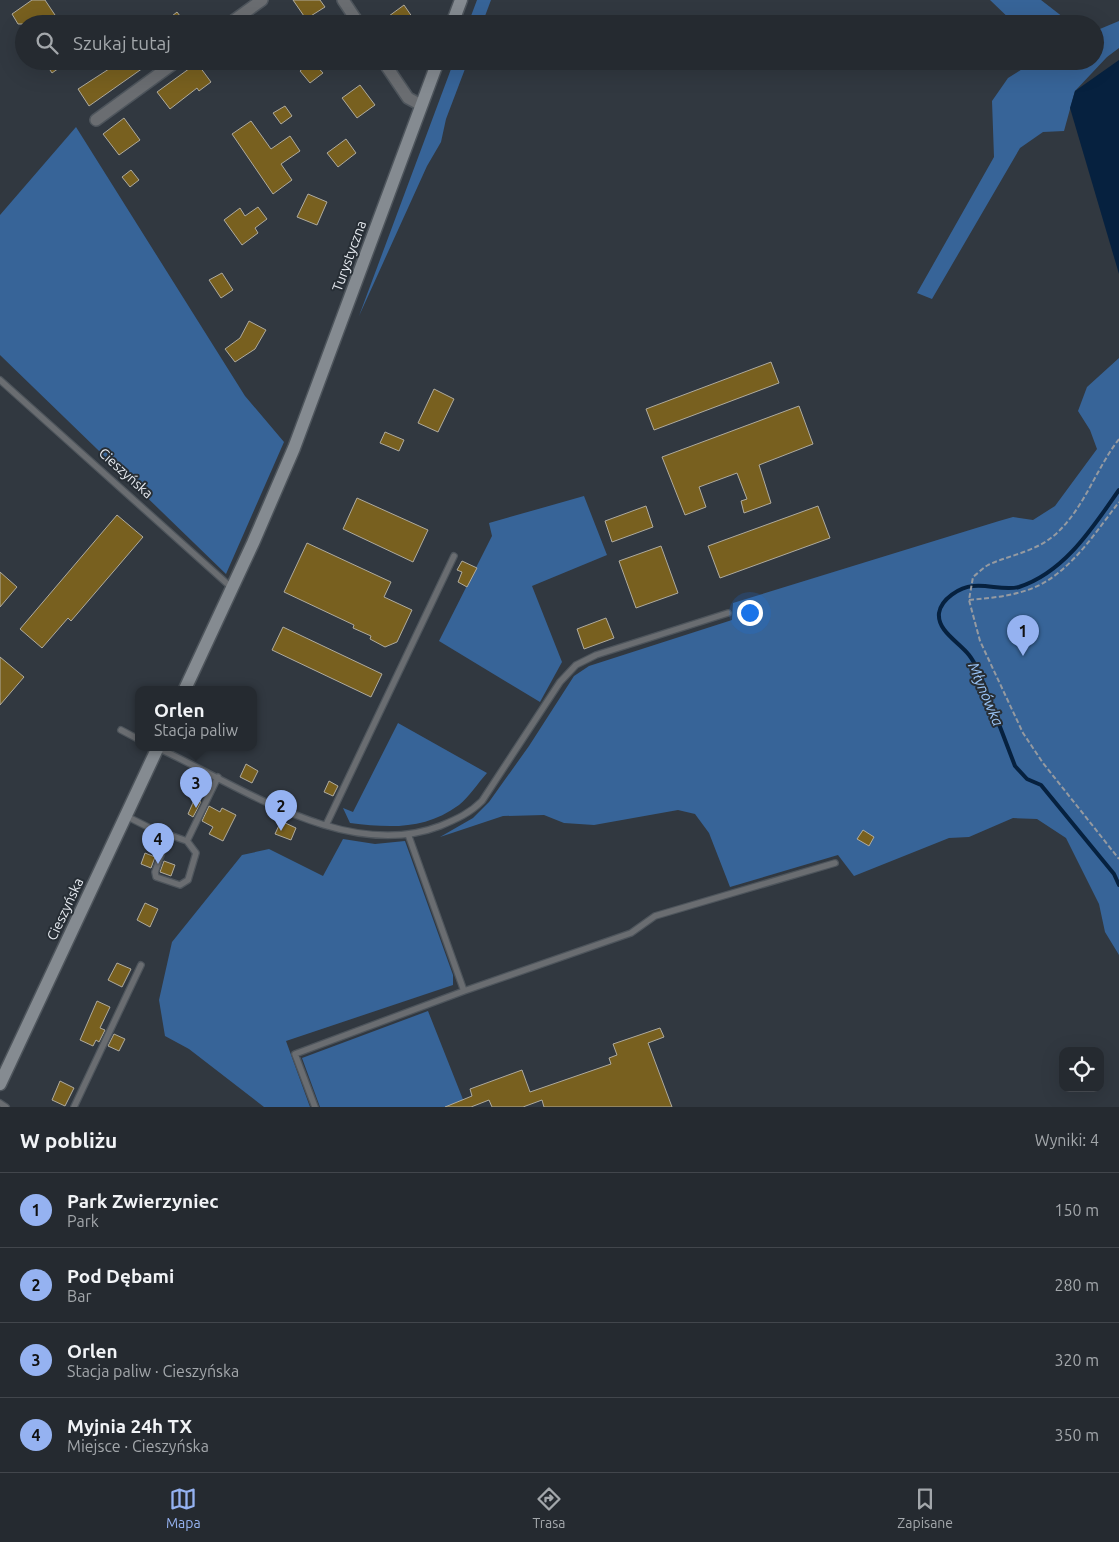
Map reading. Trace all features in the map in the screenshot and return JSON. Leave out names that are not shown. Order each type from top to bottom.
[{"type":"main road","points":[[455,15],[461,0]]},
{"type":"main road","name":"Turystyczna","points":[[232,588],[288,461],[435,70]]},
{"type":"main road","points":[[186,686],[232,588]]},
{"type":"main road","name":"Cieszyńska","points":[[1,1078],[155,751]]},
{"type":"street","points":[[241,15],[262,0]]},
{"type":"street","points":[[343,0],[353,15]]},
{"type":"street","points":[[96,120],[165,70]]},
{"type":"street","points":[[389,70],[408,98],[421,105]]},
{"type":"lane","name":"Cieszyńska","points":[[0,380],[232,588]]},
{"type":"lane","points":[[326,825],[454,556]]},
{"type":"lane","points":[[165,751],[284,811],[326,825],[373,835],[408,834],[430,830],[466,814],[482,801],[560,682],[576,665],[596,655],[728,612]]},
{"type":"lane","points":[[121,730],[135,737]]},
{"type":"lane","points":[[187,841],[218,777]]},
{"type":"lane","points":[[126,816],[168,835],[187,841],[196,853],[188,880],[180,885],[156,877],[155,872],[168,835]]},
{"type":"lane","points":[[408,834],[464,991]]},
{"type":"lane","points":[[315,1107],[295,1054],[464,991],[631,933],[656,916],[835,864]]},
{"type":"lane","points":[[74,1107],[141,965]]},
{"type":"lane","points":[[0,1103],[6,1107]]},
{"type":"path","points":[[1119,439],[1104,459],[1079,507],[1057,533],[1025,554],[988,565],[973,577],[969,600],[980,641],[1023,733],[1043,763],[1119,859]]},
{"type":"path","points":[[969,600],[997,598],[1034,588],[1062,570],[1090,539],[1119,502]]},
{"type":"shaded area","points":[[477,0],[491,0],[485,15],[471,15]]},
{"type":"shaded area","points":[[990,0],[1041,0],[1060,15],[1006,15]]},
{"type":"shaded area","points":[[1119,21],[1119,48],[1104,60],[1104,27]]},
{"type":"shaded area","points":[[1119,60],[1119,274],[1070,108],[1075,91]]},
{"type":"shaded area","points":[[451,70],[465,70],[446,119],[441,142],[427,166],[359,316]]},
{"type":"shaded area","points":[[1021,70],[1095,70],[1075,91],[1064,131],[1043,132],[1020,148],[932,299],[917,293],[994,157],[992,101],[1008,78]]},
{"type":"shaded area","points":[[76,127],[245,396],[284,442],[226,574],[0,355],[0,215]]},
{"type":"shaded area","points":[[1119,358],[1119,955],[1105,932],[1099,904],[1066,838],[1037,819],[1013,818],[969,837],[949,838],[854,876],[838,855],[730,887],[709,833],[695,814],[678,810],[594,825],[564,823],[544,815],[503,816],[440,837],[473,818],[489,802],[529,746],[574,676],[589,666],[732,620],[733,603],[1013,517],[1033,520],[1055,506],[1097,449],[1090,430],[1078,411],[1087,387]]},
{"type":"shaded area","points":[[584,496],[607,555],[532,586],[562,662],[540,702],[439,641],[492,536],[489,523]]},
{"type":"shaded area","points":[[398,723],[487,773],[459,805],[433,819],[420,823],[393,826],[350,823],[343,808],[353,812]]},
{"type":"shaded area","points":[[343,839],[375,844],[405,841],[453,975],[453,985],[286,1041],[310,1107],[264,1107],[189,1049],[165,1036],[159,1000],[172,942],[242,855],[269,849],[323,876]]},
{"type":"shaded area","points":[[428,1011],[464,1102],[448,1107],[320,1107],[302,1058]]},
{"type":"building","points":[[32,0],[45,0],[55,15],[15,15],[15,19],[12,14]]},
{"type":"building","points":[[293,0],[320,0],[325,7],[312,15],[303,15]]},
{"type":"building","points":[[404,5],[411,15],[390,15]]},
{"type":"building","points":[[107,70],[140,70],[89,106],[78,89]]},
{"type":"building","points":[[187,70],[202,70],[211,82],[199,91],[197,88],[170,109],[157,92]]},
{"type":"building","points":[[320,70],[323,73],[310,83],[300,71]]},
{"type":"building","points":[[360,85],[375,105],[357,118],[342,98]]},
{"type":"building","points":[[285,106],[292,116],[281,124],[273,113]]},
{"type":"building","points":[[124,118],[140,140],[119,155],[103,134]]},
{"type":"building","points":[[251,121],[271,149],[290,136],[300,151],[281,164],[292,180],[273,194],[232,134]]},
{"type":"building","points":[[346,139],[356,153],[338,167],[327,153]]},
{"type":"building","points":[[131,170],[139,180],[130,187],[122,177]]},
{"type":"building","points":[[308,194],[327,202],[317,225],[297,217]]},
{"type":"building","points":[[258,207],[267,219],[255,228],[258,233],[242,245],[224,220],[240,208],[245,216]]},
{"type":"building","points":[[222,273],[233,290],[221,298],[209,280]]},
{"type":"building","points":[[249,321],[266,330],[255,349],[235,362],[225,349],[240,338]]},
{"type":"building","points":[[771,362],[779,383],[654,430],[646,409]]},
{"type":"building","points":[[434,389],[454,399],[438,432],[418,423]]},
{"type":"building","points":[[799,406],[813,444],[759,465],[771,503],[744,513],[741,501],[747,499],[737,473],[699,487],[706,507],[685,515],[662,457]]},
{"type":"building","points":[[385,432],[404,440],[399,451],[380,443]]},
{"type":"building","points":[[357,498],[428,530],[413,562],[343,529]]},
{"type":"building","points":[[646,506],[653,527],[612,542],[605,521]]},
{"type":"building","points":[[818,506],[830,538],[720,578],[708,546]]},
{"type":"building","points":[[117,515],[143,537],[71,621],[68,618],[42,648],[20,629]]},
{"type":"building","points":[[307,543],[391,582],[384,597],[412,610],[397,642],[385,647],[370,639],[371,636],[353,628],[354,625],[284,592]]},
{"type":"building","points":[[661,546],[678,593],[636,608],[619,561]]},
{"type":"building","points":[[462,561],[477,568],[467,587],[458,582],[462,572],[457,570]]},
{"type":"building","points":[[0,572],[17,587],[0,607]]},
{"type":"building","points":[[606,618],[614,638],[584,649],[577,629]]},
{"type":"building","points":[[283,627],[382,674],[371,697],[272,650]]},
{"type":"building","points":[[0,657],[24,677],[0,705]]},
{"type":"building","points":[[246,764],[258,771],[252,783],[240,777]]},
{"type":"building","points":[[329,781],[338,786],[333,796],[324,792]]},
{"type":"building","points":[[195,798],[201,802],[193,817],[188,814]]},
{"type":"building","points":[[209,806],[220,812],[222,808],[236,815],[223,841],[209,834],[213,827],[202,821]]},
{"type":"building","points":[[281,821],[296,828],[291,840],[275,834]]},
{"type":"building","points":[[863,830],[874,837],[869,846],[857,839]]},
{"type":"building","points":[[145,853],[155,857],[151,868],[141,864]]},
{"type":"building","points":[[164,861],[175,865],[171,876],[160,872]]},
{"type":"building","points":[[145,903],[158,909],[150,927],[137,920]]},
{"type":"building","points":[[117,963],[131,969],[122,987],[108,980]]},
{"type":"building","points":[[97,1001],[110,1007],[100,1028],[105,1030],[99,1042],[96,1040],[93,1046],[80,1040]]},
{"type":"building","points":[[660,1028],[664,1037],[648,1043],[672,1107],[544,1107],[542,1100],[523,1107],[492,1107],[489,1100],[471,1107],[445,1107],[472,1096],[470,1089],[522,1070],[530,1092],[611,1064],[609,1058],[617,1055],[613,1044]]},
{"type":"building","points":[[114,1034],[125,1039],[119,1051],[108,1046]]},
{"type":"building","points":[[60,1081],[74,1088],[65,1106],[52,1100]]},
{"type":"waterway","name":"Młynówka","points":[[1119,490],[1088,533],[1050,571],[1019,587],[979,586],[962,589],[943,603],[939,613],[939,619],[945,631],[965,650],[979,672],[1015,766],[1027,779],[1041,785],[1114,874],[1119,885]]},
{"type":"place","name":"Park Zwierzyniec","points":[[1023,656]]},
{"type":"place","name":"Orlen","points":[[196,808]]},
{"type":"place","name":"Pod Dębami","points":[[281,831]]},
{"type":"place","name":"Myjnia 24h TX","points":[[158,864]]}]
